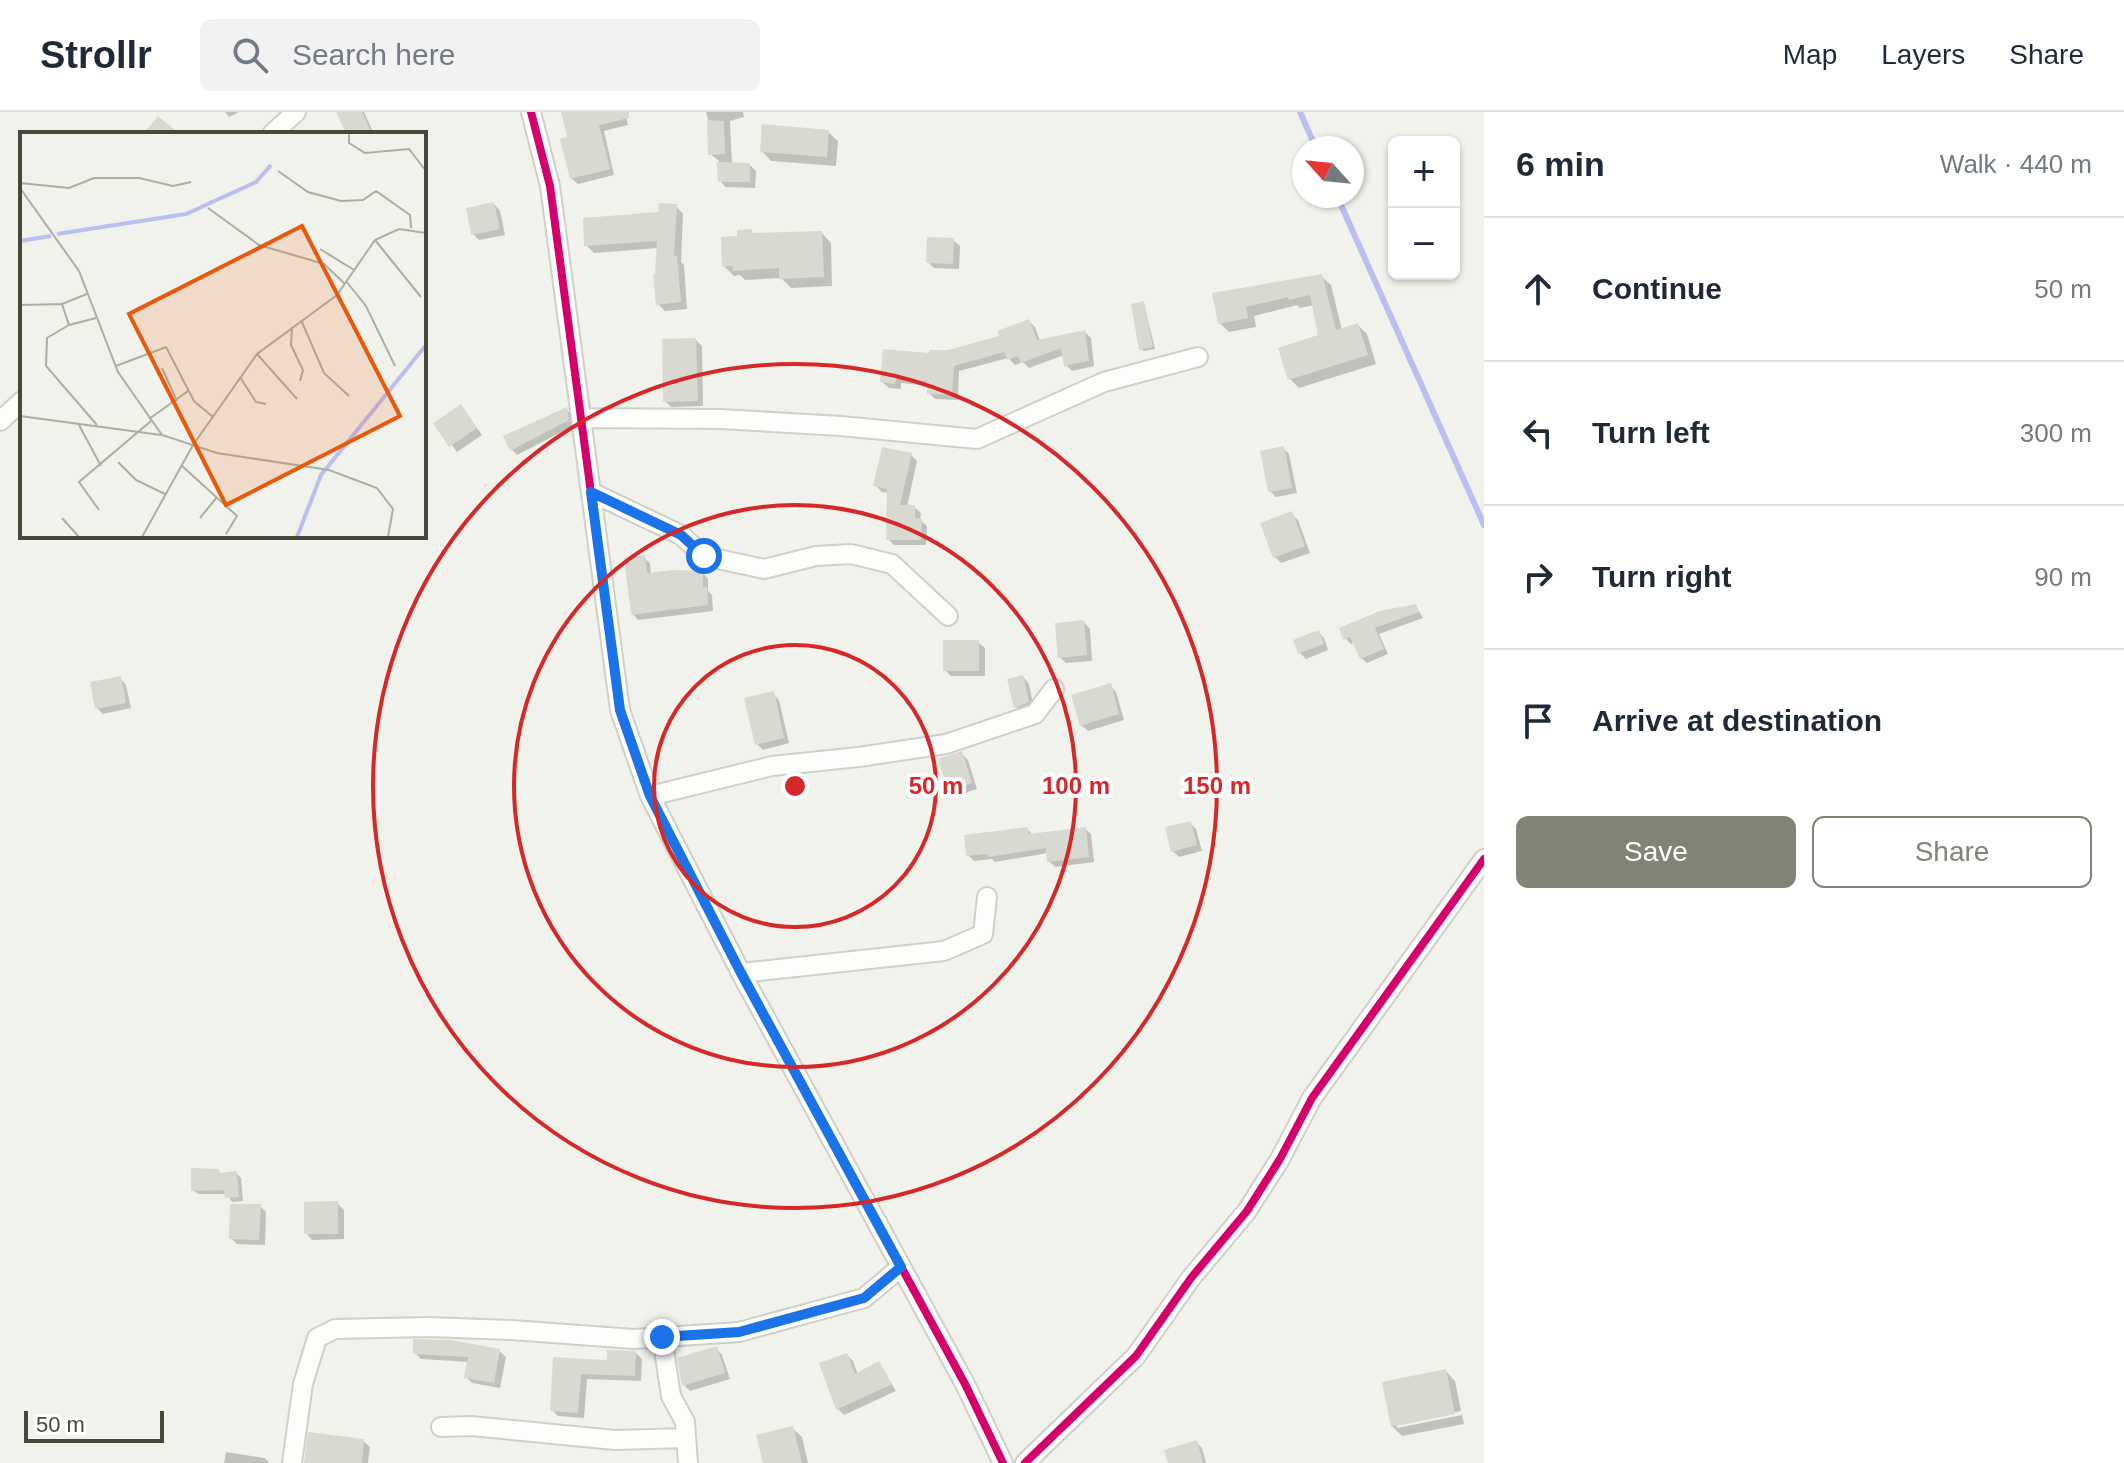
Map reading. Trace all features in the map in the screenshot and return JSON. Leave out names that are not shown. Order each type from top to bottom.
[{"type":"street","points":[[274,132],[296,112]]},
{"type":"street","points":[[531,112],[550,186],[620,710],[650,796],[741,973],[965,1384],[1003,1463]]},
{"type":"street","points":[[582,418],[736,420],[977,439],[1104,382],[1198,357]]},
{"type":"street","points":[[0,421],[20,403]]},
{"type":"street","points":[[591,492],[681,535],[704,556],[764,569],[816,556],[851,554],[892,564],[948,616]]},
{"type":"street","points":[[650,796],[772,766],[946,744],[1035,714],[1054,689]]},
{"type":"street","points":[[1025,1463],[1136,1356],[1191,1278],[1247,1211],[1280,1159],[1312,1098],[1484,859]]},
{"type":"street","points":[[741,973],[944,951],[983,934],[987,897]]},
{"type":"street","points":[[292,1463],[303,1384],[317,1338],[335,1329],[428,1327],[634,1339],[739,1332],[864,1298],[901,1267]]},
{"type":"street","points":[[662,1337],[671,1396],[685,1422],[688,1463]]},
{"type":"street","points":[[441,1427],[471,1426],[615,1440],[686,1438]]},
{"type":"building","points":[[336,112],[362,112],[371,132],[345,132]]},
{"type":"building","points":[[561,112],[629,112],[629,118],[599,125],[610,169],[570,179],[560,139],[567,137]]},
{"type":"building","points":[[158,116],[178,132],[145,132]]},
{"type":"building","points":[[707,120],[724,121],[725,154],[708,155]]},
{"type":"building","points":[[762,124],[829,130],[827,157],[760,152]]},
{"type":"building","points":[[717,162],[750,163],[750,182],[718,182]]},
{"type":"building","points":[[494,202],[500,229],[471,235],[466,208]]},
{"type":"building","points":[[659,203],[677,204],[674,255],[677,256],[681,302],[656,305],[653,274],[657,241],[584,246],[583,218],[658,212]]},
{"type":"building","points":[[752,229],[752,233],[822,231],[824,277],[779,279],[779,268],[733,271],[733,266],[722,267],[721,237],[737,236],[737,230]]},
{"type":"building","points":[[927,237],[954,238],[953,264],[926,263]]},
{"type":"building","points":[[1322,274],[1336,330],[1358,323],[1368,355],[1288,380],[1278,348],[1318,335],[1310,295],[1246,307],[1248,318],[1218,324],[1212,293]]},
{"type":"building","points":[[1144,301],[1153,347],[1139,350],[1131,304]]},
{"type":"building","points":[[1029,319],[1037,340],[1085,330],[1089,361],[1064,366],[1061,348],[1021,363],[1018,356],[1007,360],[1004,352],[954,366],[952,395],[927,394],[927,381],[896,378],[895,384],[880,382],[883,349],[929,353],[929,350],[948,350],[999,336],[997,331]]},
{"type":"building","points":[[696,338],[698,401],[663,402],[662,339]]},
{"type":"building","points":[[461,404],[477,428],[449,447],[433,423]]},
{"type":"building","points":[[567,407],[569,420],[510,451],[503,436]]},
{"type":"building","points":[[1284,446],[1292,488],[1268,492],[1260,451]]},
{"type":"building","points":[[882,447],[912,453],[900,505],[915,505],[915,518],[922,518],[921,540],[886,540],[887,489],[873,486]]},
{"type":"building","points":[[1292,511],[1305,546],[1273,558],[1260,523]]},
{"type":"building","points":[[645,555],[647,573],[703,571],[708,605],[631,615],[624,558]]},
{"type":"building","points":[[1416,604],[1419,612],[1375,628],[1384,649],[1360,659],[1350,637],[1343,640],[1339,628],[1380,611]]},
{"type":"building","points":[[1084,620],[1087,655],[1058,658],[1055,623]]},
{"type":"building","points":[[1319,630],[1324,644],[1298,654],[1293,640]]},
{"type":"building","points":[[943,640],[979,640],[979,671],[943,671]]},
{"type":"building","points":[[1023,675],[1029,702],[1014,708],[1007,679]]},
{"type":"building","points":[[121,676],[126,703],[95,709],[90,682]]},
{"type":"building","points":[[1111,683],[1119,714],[1080,726],[1071,695]]},
{"type":"building","points":[[774,691],[784,738],[755,745],[744,698]]},
{"type":"building","points":[[962,751],[972,783],[948,791],[938,759]]},
{"type":"building","points":[[1191,821],[1197,845],[1171,852],[1165,827]]},
{"type":"building","points":[[1027,827],[1029,834],[1086,827],[1089,857],[1047,862],[1046,848],[988,857],[987,854],[966,856],[964,835]]},
{"type":"building","points":[[191,1168],[219,1169],[219,1173],[237,1171],[239,1197],[225,1198],[224,1190],[191,1191]]},
{"type":"building","points":[[338,1201],[338,1234],[304,1234],[304,1202]]},
{"type":"building","points":[[230,1204],[261,1204],[259,1240],[229,1239]]},
{"type":"building","points":[[413,1339],[451,1340],[500,1349],[494,1383],[464,1378],[468,1357],[413,1354]]},
{"type":"building","points":[[717,1346],[725,1373],[682,1386],[677,1358]]},
{"type":"building","points":[[607,1350],[636,1351],[635,1376],[581,1374],[578,1413],[550,1411],[553,1357],[607,1360]]},
{"type":"building","points":[[847,1353],[855,1374],[879,1361],[892,1384],[836,1410],[819,1363]]},
{"type":"building","points":[[1446,1369],[1455,1414],[1391,1427],[1382,1382]]},
{"type":"building","points":[[793,1426],[802,1463],[763,1463],[756,1435]]},
{"type":"building","points":[[308,1432],[364,1439],[362,1463],[304,1463]]},
{"type":"building","points":[[1197,1440],[1203,1463],[1168,1463],[1164,1450]]},
{"type":"waterway","points":[[1300,112],[1311,136]]},
{"type":"waterway","points":[[1342,208],[1484,525]]},
{"type":"cycle path","points":[[531,112],[550,186],[620,710],[650,796],[741,973],[965,1384],[1003,1463]]},
{"type":"cycle path","points":[[1025,1463],[1136,1356],[1191,1278],[1247,1211],[1280,1159],[1312,1098],[1484,859]]},
{"type":"route","points":[[662,1337],[739,1332],[864,1298],[901,1267],[741,973],[650,796],[620,710],[591,492],[681,535],[704,556]]}]
